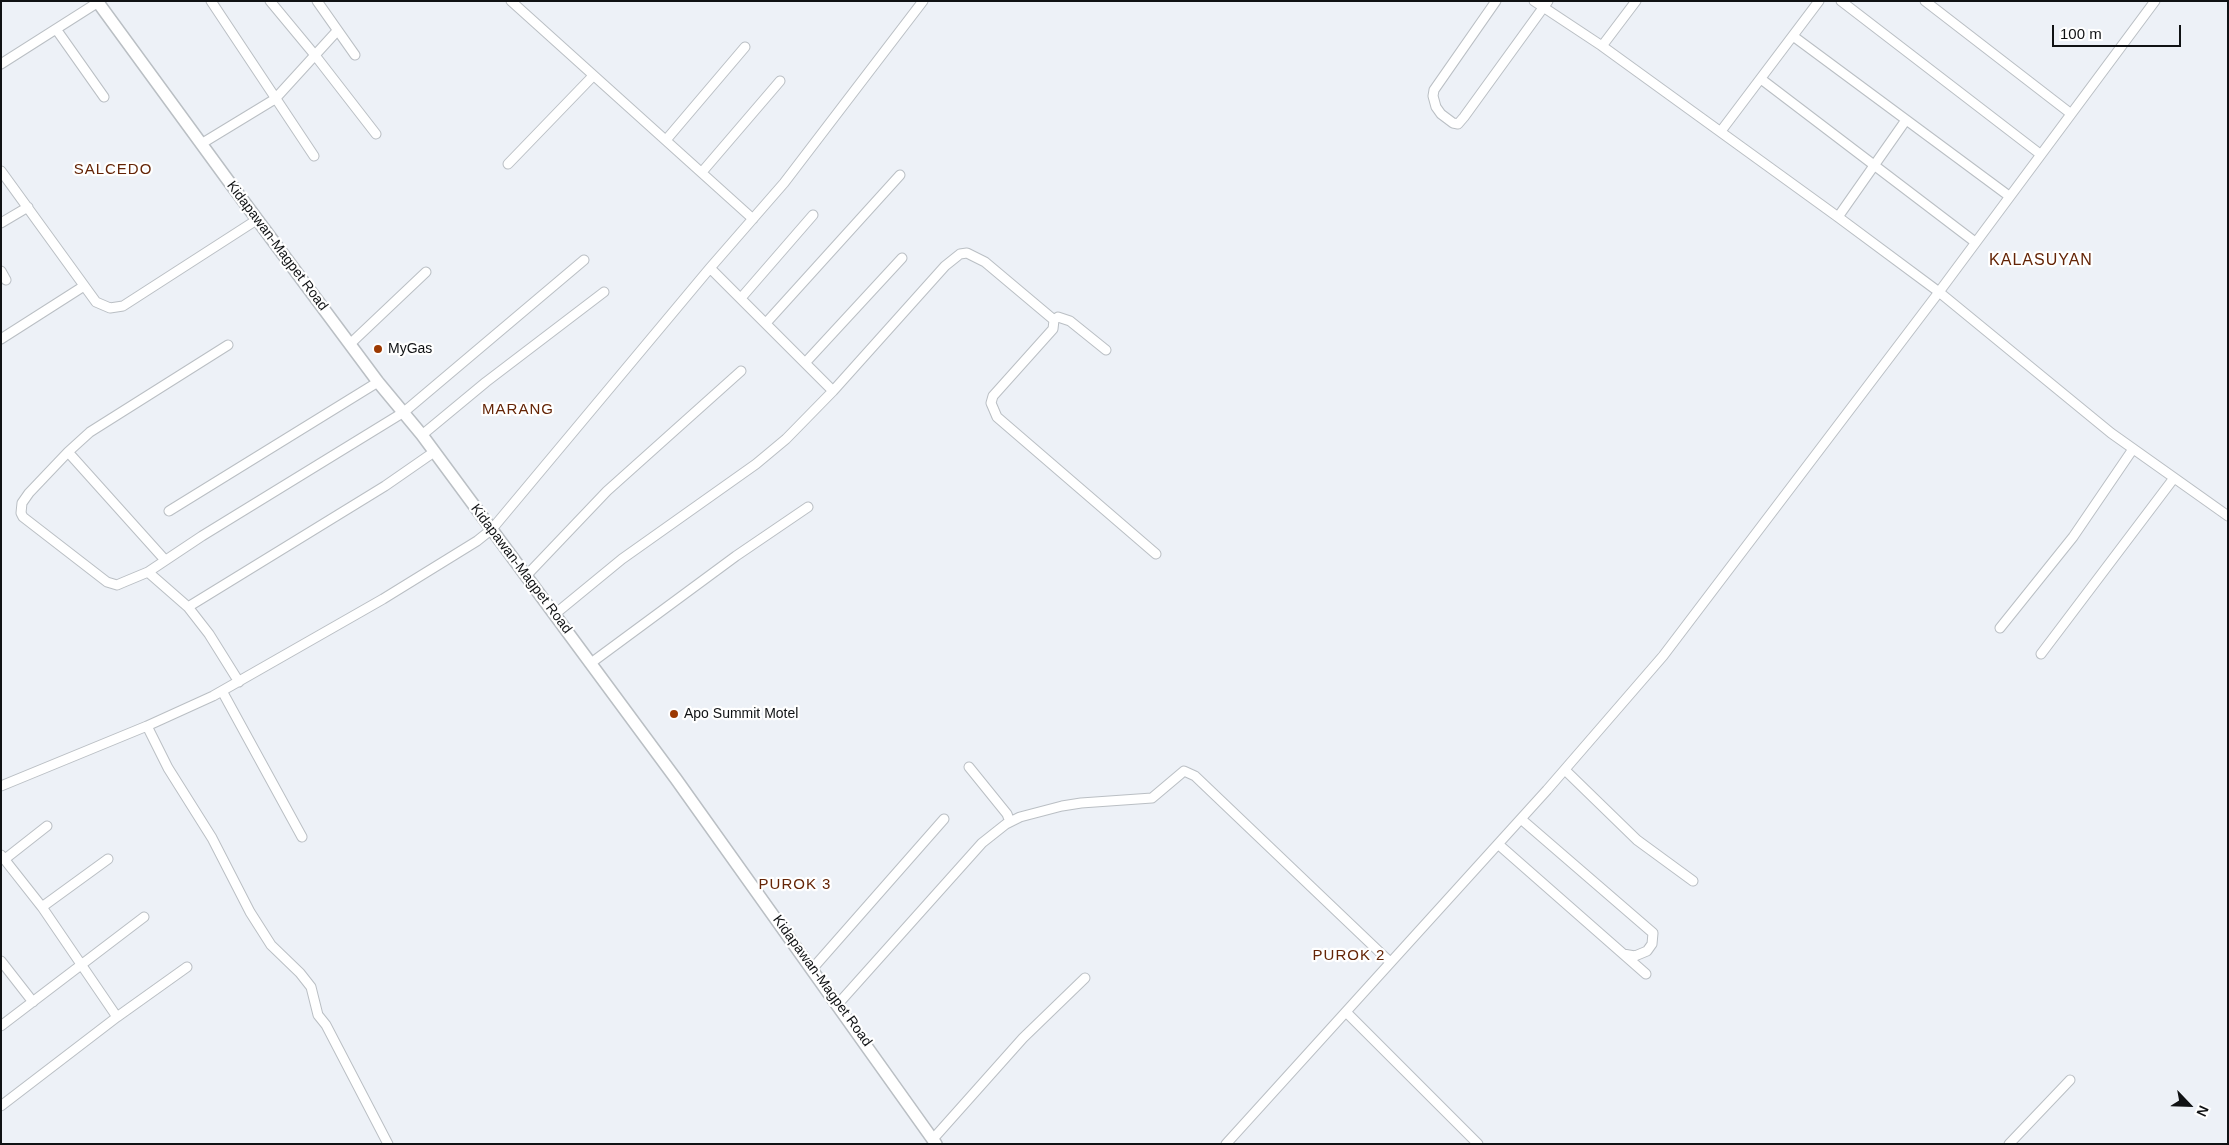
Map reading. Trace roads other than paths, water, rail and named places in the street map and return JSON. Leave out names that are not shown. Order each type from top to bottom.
[{"type":"main road","name":"Kidapawan-Magpet Road","points":[[98,2],[378,382],[422,435],[591,663],[813,968],[934,1141]]},
{"type":"street","points":[[211,1],[314,156]]},
{"type":"street","points":[[270,1],[376,134]]},
{"type":"street","points":[[317,1],[336,31],[355,55]]},
{"type":"street","points":[[511,1],[592,77],[666,140],[752,219]]},
{"type":"street","points":[[1,786],[147,726],[222,691],[444,564],[492,529],[710,268],[784,183],[922,1]]},
{"type":"street","points":[[1496,1],[1434,90],[1433,101],[1436,107],[1441,114],[1453,123],[1458,124],[1464,117],[1545,4]]},
{"type":"street","points":[[1534,1],[1545,4],[1838,216],[1939,292],[2133,449],[2228,516]]},
{"type":"street","points":[[1602,46],[1636,1]]},
{"type":"street","points":[[1721,131],[1819,1]]},
{"type":"street","points":[[1841,1],[2040,154]]},
{"type":"street","points":[[1925,1],[2070,114]]},
{"type":"street","points":[[1226,1144],[1521,820],[1663,656],[1939,292],[2155,1]]},
{"type":"street","points":[[1,64],[98,2]]},
{"type":"street","points":[[56,29],[104,97]]},
{"type":"street","points":[[201,144],[275,99],[336,31]]},
{"type":"street","points":[[1793,36],[2009,196]]},
{"type":"street","points":[[666,140],[745,47]]},
{"type":"street","points":[[508,164],[592,77]]},
{"type":"street","points":[[1761,79],[1975,242]]},
{"type":"street","points":[[702,172],[780,80]]},
{"type":"street","points":[[1838,216],[1906,120]]},
{"type":"street","points":[[1,171],[96,302],[104,306],[117,308],[258,219]]},
{"type":"street","points":[[766,323],[900,176]]},
{"type":"street","points":[[1,223],[28,207]]},
{"type":"street","points":[[740,298],[813,215]]},
{"type":"street","points":[[555,614],[622,559],[756,464],[786,439],[833,391],[945,266],[960,254],[967,252],[985,262],[1054,320]]},
{"type":"street","points":[[805,363],[902,258]]},
{"type":"street","points":[[228,345],[90,432],[29,493],[21,507],[24,517],[112,585],[117,585],[148,572],[404,412],[584,260]]},
{"type":"street","points":[[710,268],[833,391]]},
{"type":"street","points":[[350,344],[426,272]]},
{"type":"street","points":[[1,339],[9,332],[84,286]]},
{"type":"street","points":[[422,435],[486,382],[604,292]]},
{"type":"street","points":[[1054,320],[1058,317],[1070,321],[1106,350]]},
{"type":"street","points":[[1054,320],[1053,329],[996,392],[991,403],[996,418],[1156,554]]},
{"type":"street","points":[[526,576],[607,491],[741,371]]},
{"type":"street","points":[[169,510],[378,382]]},
{"type":"street","points":[[2000,628],[2073,537],[2133,449]]},
{"type":"street","points":[[68,452],[165,560]]},
{"type":"street","points":[[188,607],[385,486],[434,452]]},
{"type":"street","points":[[2042,654],[2174,478]]},
{"type":"street","points":[[591,663],[736,556],[808,507]]},
{"type":"street","points":[[148,572],[188,607],[209,634],[239,682]]},
{"type":"street","points":[[222,691],[302,837]]},
{"type":"street","points":[[147,726],[168,768],[212,838],[250,912],[271,945],[308,982],[318,1014],[326,1025],[388,1144]]},
{"type":"street","points":[[969,767],[1007,814],[1010,822]]},
{"type":"street","points":[[1565,770],[1637,840],[1693,881]]},
{"type":"street","points":[[838,1004],[982,843],[1010,822],[1032,814],[1081,803],[1152,798],[1179,773],[1184,771],[1190,772],[1390,962]]},
{"type":"street","points":[[813,968],[944,820]]},
{"type":"street","points":[[1521,820],[1653,933],[1652,944],[1647,951],[1635,956],[1624,954]]},
{"type":"street","points":[[47,826],[3,857],[42,907],[117,1017]]},
{"type":"street","points":[[1498,844],[1646,974]]},
{"type":"street","points":[[42,907],[108,860]]},
{"type":"street","points":[[1,1026],[144,917]]},
{"type":"street","points":[[1,961],[33,1002]]},
{"type":"street","points":[[1,1106],[117,1017],[187,967]]},
{"type":"street","points":[[934,1141],[1023,1038],[1085,978]]},
{"type":"street","points":[[1346,1012],[1478,1144]]},
{"type":"street","points":[[2009,1144],[2070,1080]]},
{"type":"place","name":"MyGas","points":[[378,349]]},
{"type":"place","name":"Apo Summit Motel","points":[[674,714]]},
{"type":"district","name":"SALCEDO","points":[[113,170]]},
{"type":"district","name":"KALASUYAN","points":[[2041,261]]},
{"type":"district","name":"MARANG","points":[[518,410]]},
{"type":"district","name":"PUROK 3","points":[[795,885]]},
{"type":"district","name":"PUROK 2","points":[[1349,956]]}]
